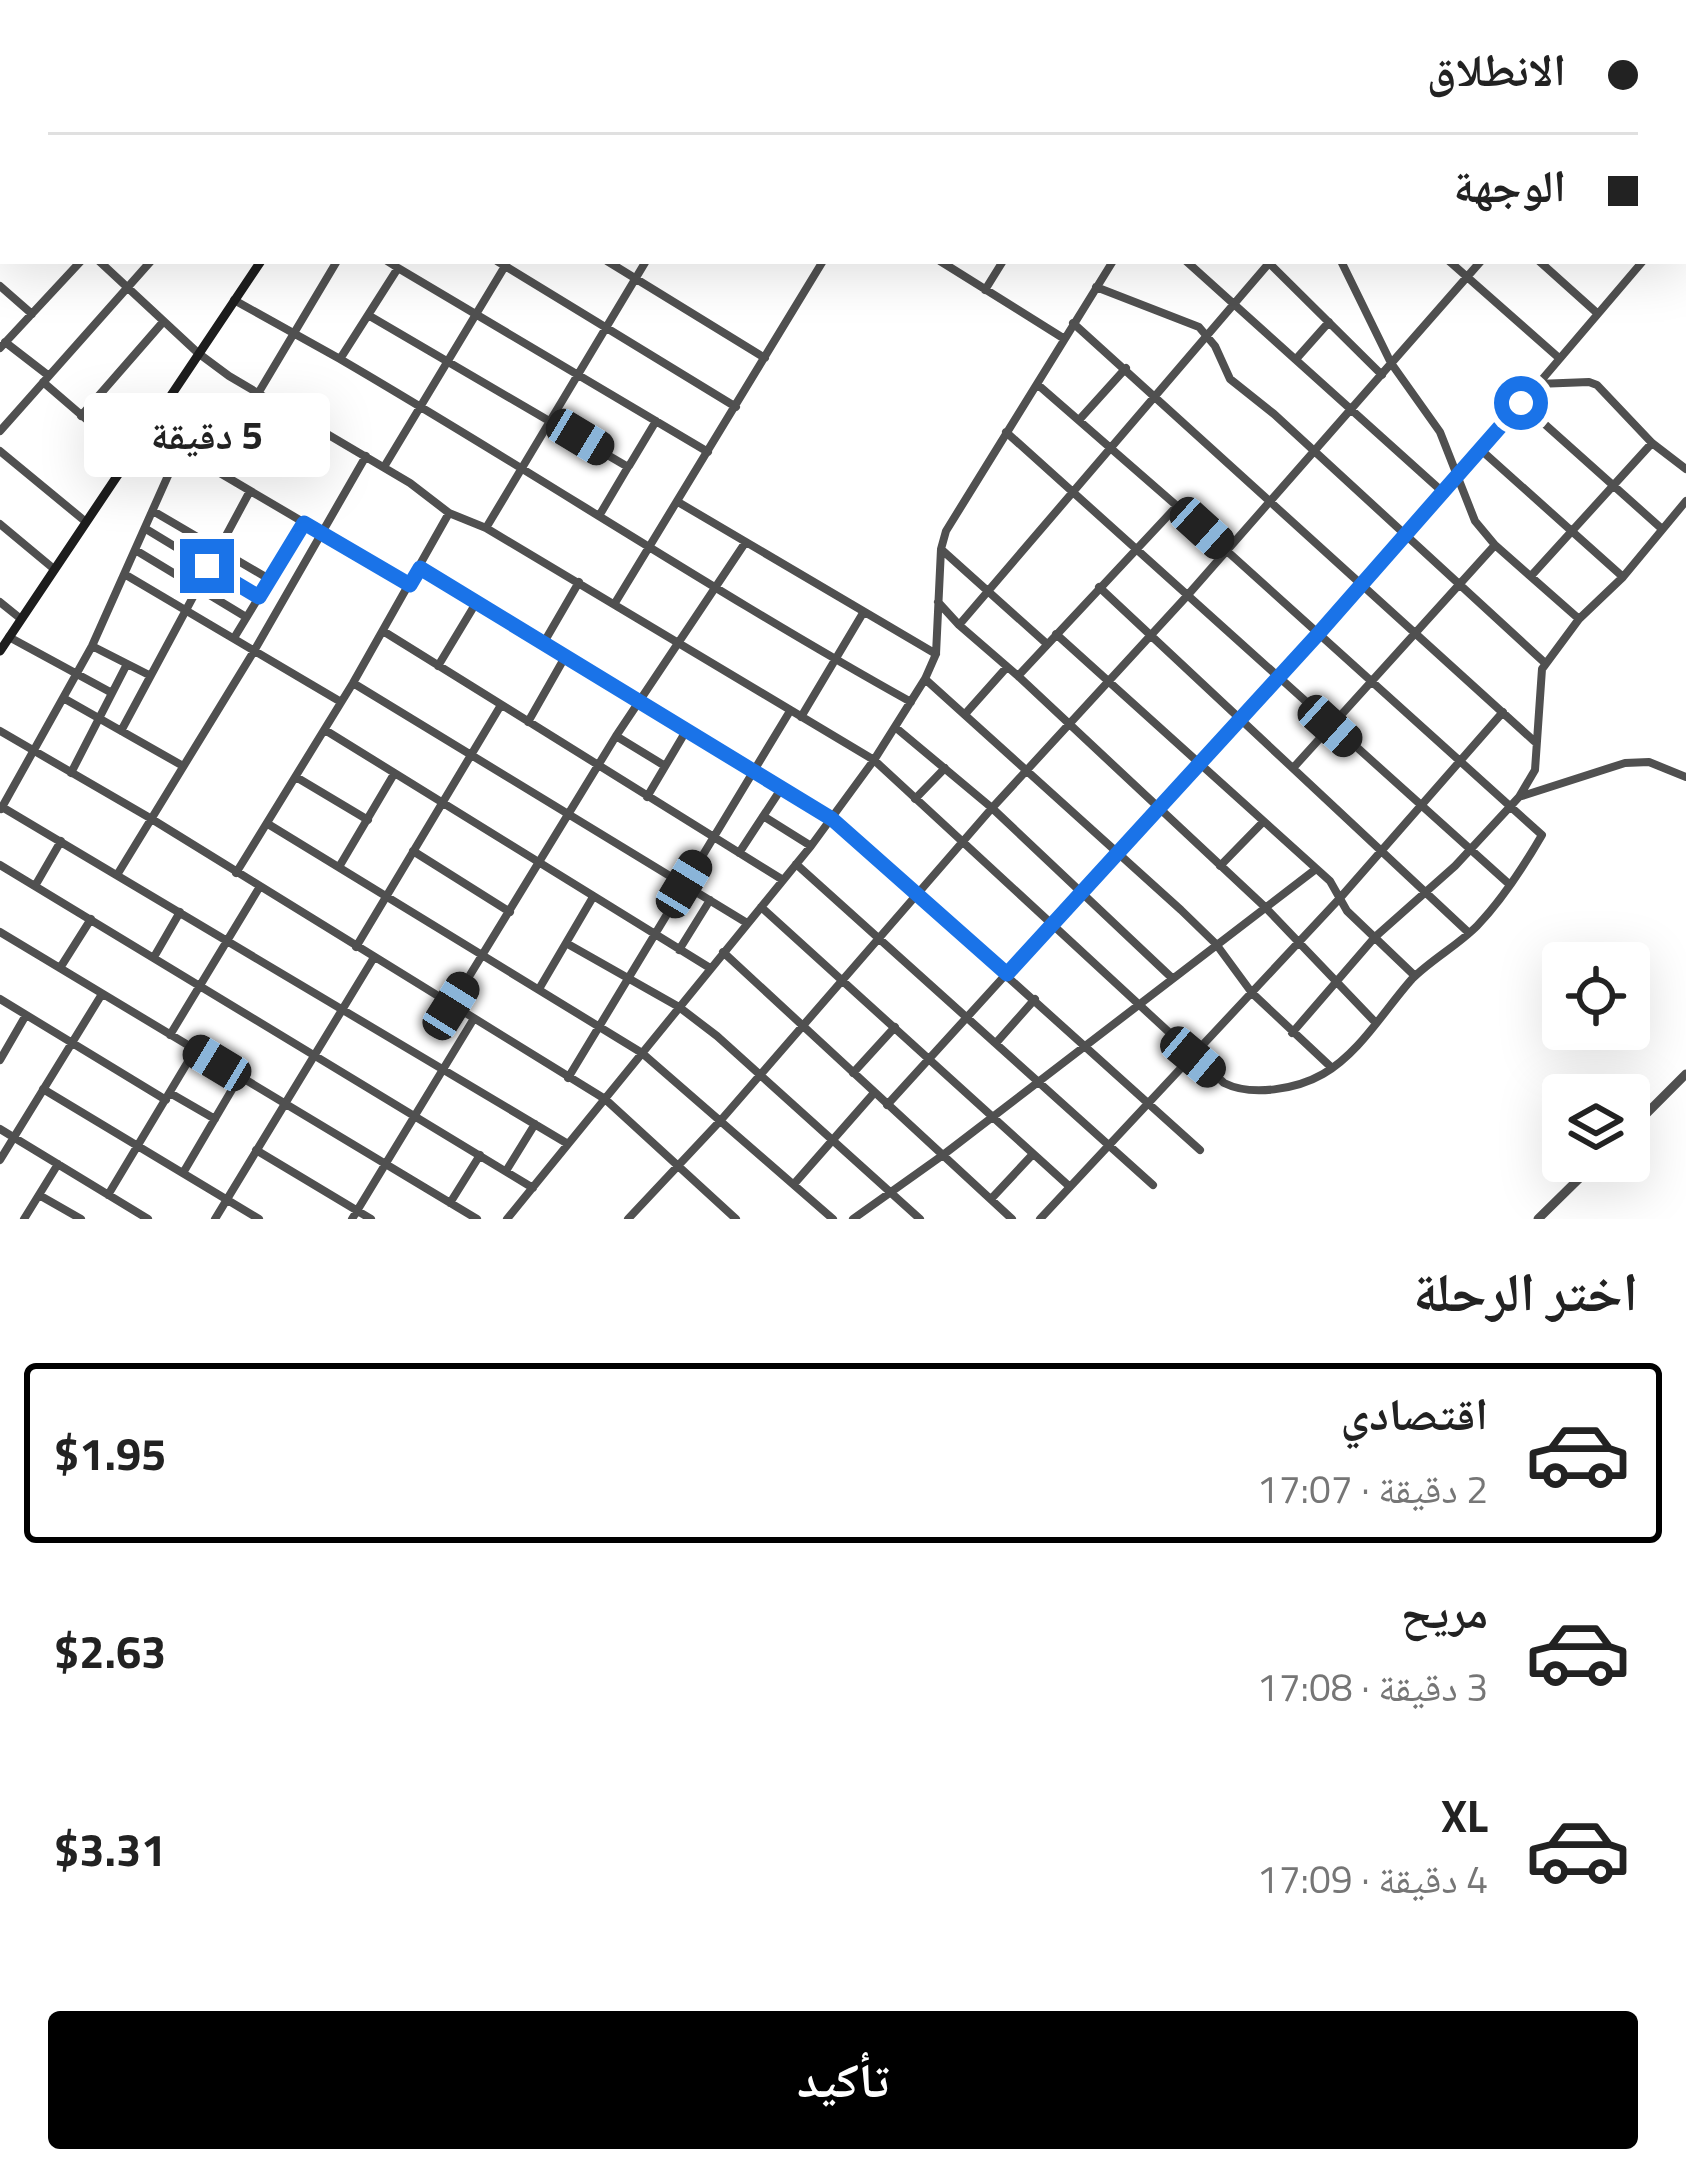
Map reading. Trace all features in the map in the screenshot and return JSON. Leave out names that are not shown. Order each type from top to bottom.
[{"type":"main road","points":[[0,650],[259,264]]},
{"type":"street","points":[[78,264],[3,345],[130,456]]},
{"type":"street","points":[[103,264],[198,353],[256,394],[384,467],[449,513],[486,528],[579,582],[874,760],[1224,1083],[1239,1088],[1284,1088],[1332,1068],[1415,976],[1469,933],[1510,884],[1542,835],[1037,384]]},
{"type":"street","points":[[0,430],[149,264]]},
{"type":"street","points":[[213,470],[335,264]]},
{"type":"street","points":[[392,264],[708,452]]},
{"type":"street","points":[[384,467],[502,264]]},
{"type":"street","points":[[505,264],[736,407]]},
{"type":"street","points":[[612,264],[765,358]]},
{"type":"street","points":[[486,528],[644,264]]},
{"type":"street","points":[[615,604],[818,264]]},
{"type":"street","points":[[945,264],[1064,338]]},
{"type":"street","points":[[986,290],[1001,264]]},
{"type":"street","points":[[507,1219],[811,846],[896,727],[936,654],[941,549],[956,513],[1111,264]]},
{"type":"street","points":[[1189,264],[1444,494]]},
{"type":"street","points":[[959,626],[1266,264]]},
{"type":"street","points":[[1270,264],[1382,375]]},
{"type":"street","points":[[1342,264],[1391,363],[1432,417],[1475,521],[1495,545],[1579,619]]},
{"type":"street","points":[[1452,264],[1559,358]]},
{"type":"street","points":[[628,1219],[1479,264]]},
{"type":"street","points":[[1542,264],[1597,313]]},
{"type":"street","points":[[887,1105],[1460,477],[1639,264]]},
{"type":"street","points":[[340,359],[398,268]]},
{"type":"street","points":[[0,286],[32,314]]},
{"type":"street","points":[[1096,286],[1190,322],[1208,335],[1237,386],[1545,663]]},
{"type":"street","points":[[234,300],[420,406],[715,589],[910,702]]},
{"type":"street","points":[[368,315],[628,466]]},
{"type":"street","points":[[81,416],[164,322]]},
{"type":"street","points":[[1297,358],[1329,322]]},
{"type":"street","points":[[1073,323],[1535,742]]},
{"type":"street","points":[[1079,420],[1126,368]]},
{"type":"street","points":[[1537,384],[1597,385],[1652,443],[1686,469]]},
{"type":"street","points":[[1521,403],[1662,529]]},
{"type":"street","points":[[599,516],[656,421]]},
{"type":"street","points":[[147,430],[410,585]]},
{"type":"street","points":[[1006,432],[1510,884]]},
{"type":"street","points":[[1531,576],[1652,443]]},
{"type":"street","points":[[1481,450],[1623,577]]},
{"type":"street","points":[[0,451],[86,521]]},
{"type":"street","points":[[179,451],[92,646],[1,809],[568,1144]]},
{"type":"street","points":[[117,875],[254,651],[365,456]]},
{"type":"street","points":[[121,731],[250,491]]},
{"type":"street","points":[[1292,1033],[1375,938],[1519,797],[1535,770],[1540,674],[1545,663],[1686,501]]},
{"type":"street","points":[[677,502],[936,654]]},
{"type":"street","points":[[1018,676],[1177,506]]},
{"type":"street","points":[[153,512],[269,579]]},
{"type":"street","points":[[236,873],[353,683],[449,513]]},
{"type":"street","points":[[234,638],[304,523]]},
{"type":"street","points":[[0,524],[54,569]]},
{"type":"street","points":[[146,530],[259,597]]},
{"type":"street","points":[[451,1006],[616,736],[745,543]]},
{"type":"street","points":[[1294,767],[1495,545]]},
{"type":"street","points":[[941,549],[1047,644]]},
{"type":"street","points":[[137,551],[247,617]]},
{"type":"street","points":[[420,568],[832,819],[1199,1150]]},
{"type":"street","points":[[127,575],[341,702]]},
{"type":"street","points":[[543,644],[579,582]]},
{"type":"street","points":[[1099,587],[1469,933]]},
{"type":"street","points":[[0,602],[21,619]]},
{"type":"street","points":[[938,602],[1265,908],[1375,1022]]},
{"type":"street","points":[[438,666],[476,603]]},
{"type":"street","points":[[801,717],[862,614]]},
{"type":"street","points":[[383,631],[783,880]]},
{"type":"street","points":[[1056,634],[1332,884],[1375,938],[1415,976]]},
{"type":"street","points":[[9,637],[112,693]]},
{"type":"street","points":[[92,646],[149,675]]},
{"type":"street","points":[[528,722],[565,657]]},
{"type":"street","points":[[71,773],[128,664]]},
{"type":"street","points":[[966,713],[1007,667]]},
{"type":"street","points":[[926,679],[1120,852],[1216,944],[1252,992],[1332,1068]]},
{"type":"street","points":[[353,683],[748,923]]},
{"type":"street","points":[[65,699],[183,766]]},
{"type":"street","points":[[356,947],[501,705]]},
{"type":"street","points":[[568,1078],[790,711]]},
{"type":"street","points":[[1040,1219],[1340,898],[1503,712]]},
{"type":"street","points":[[896,727],[992,808],[1172,978]]},
{"type":"street","points":[[325,730],[710,968]]},
{"type":"street","points":[[0,731],[150,818],[605,1099],[736,1219]]},
{"type":"street","points":[[646,797],[686,731]]},
{"type":"street","points":[[616,736],[665,766]]},
{"type":"street","points":[[1519,797],[1625,764],[1649,763],[1686,777]]},
{"type":"street","points":[[915,799],[945,768]]},
{"type":"street","points":[[339,867],[394,774]]},
{"type":"street","points":[[296,777],[368,820]]},
{"type":"street","points":[[739,853],[781,789]]},
{"type":"street","points":[[763,816],[811,846]]},
{"type":"street","points":[[1220,866],[1262,822]]},
{"type":"street","points":[[268,824],[642,1053],[833,1219]]},
{"type":"street","points":[[35,886],[61,841]]},
{"type":"street","points":[[413,851],[510,912]]},
{"type":"street","points":[[796,864],[1153,1185]]},
{"type":"street","points":[[0,865],[533,1188]]},
{"type":"street","points":[[853,1219],[1316,869]]},
{"type":"street","points":[[170,1035],[259,888]]},
{"type":"street","points":[[539,990],[593,898]]},
{"type":"street","points":[[679,950],[710,899]]},
{"type":"street","points":[[761,907],[1070,1187]]},
{"type":"street","points":[[154,957],[179,912]]},
{"type":"street","points":[[60,968],[91,919]]},
{"type":"street","points":[[0,932],[478,1219]]},
{"type":"street","points":[[566,943],[679,1007],[761,1073],[920,1219]]},
{"type":"street","points":[[723,952],[1012,1219]]},
{"type":"street","points":[[215,1219],[373,959]]},
{"type":"street","points":[[0,1160],[102,994]]},
{"type":"street","points":[[0,999],[215,1119]]},
{"type":"street","points":[[996,1043],[1035,999]]},
{"type":"street","points":[[0,1060],[26,1015]]},
{"type":"street","points":[[354,1214],[473,1020]]},
{"type":"street","points":[[854,1073],[896,1027]]},
{"type":"street","points":[[108,1195],[195,1050]]},
{"type":"street","points":[[1650,1109],[1686,1074]]},
{"type":"street","points":[[183,1173],[240,1076]]},
{"type":"street","points":[[43,1089],[260,1219]]},
{"type":"street","points":[[794,1184],[874,1093]]},
{"type":"street","points":[[506,1172],[535,1124]]},
{"type":"street","points":[[0,1129],[148,1219]]},
{"type":"street","points":[[256,1150],[354,1214],[371,1219]]},
{"type":"street","points":[[991,1199],[1033,1154]]},
{"type":"street","points":[[450,1203],[480,1155]]},
{"type":"street","points":[[25,1219],[58,1164]]},
{"type":"street","points":[[1538,1219],[1576,1182]]},
{"type":"street","points":[[40,1195],[81,1219]]},
{"type":"route","points":[[207,566],[259,597],[304,523],[410,585],[420,568],[832,819],[1007,974],[1460,477],[1521,403]]}]
